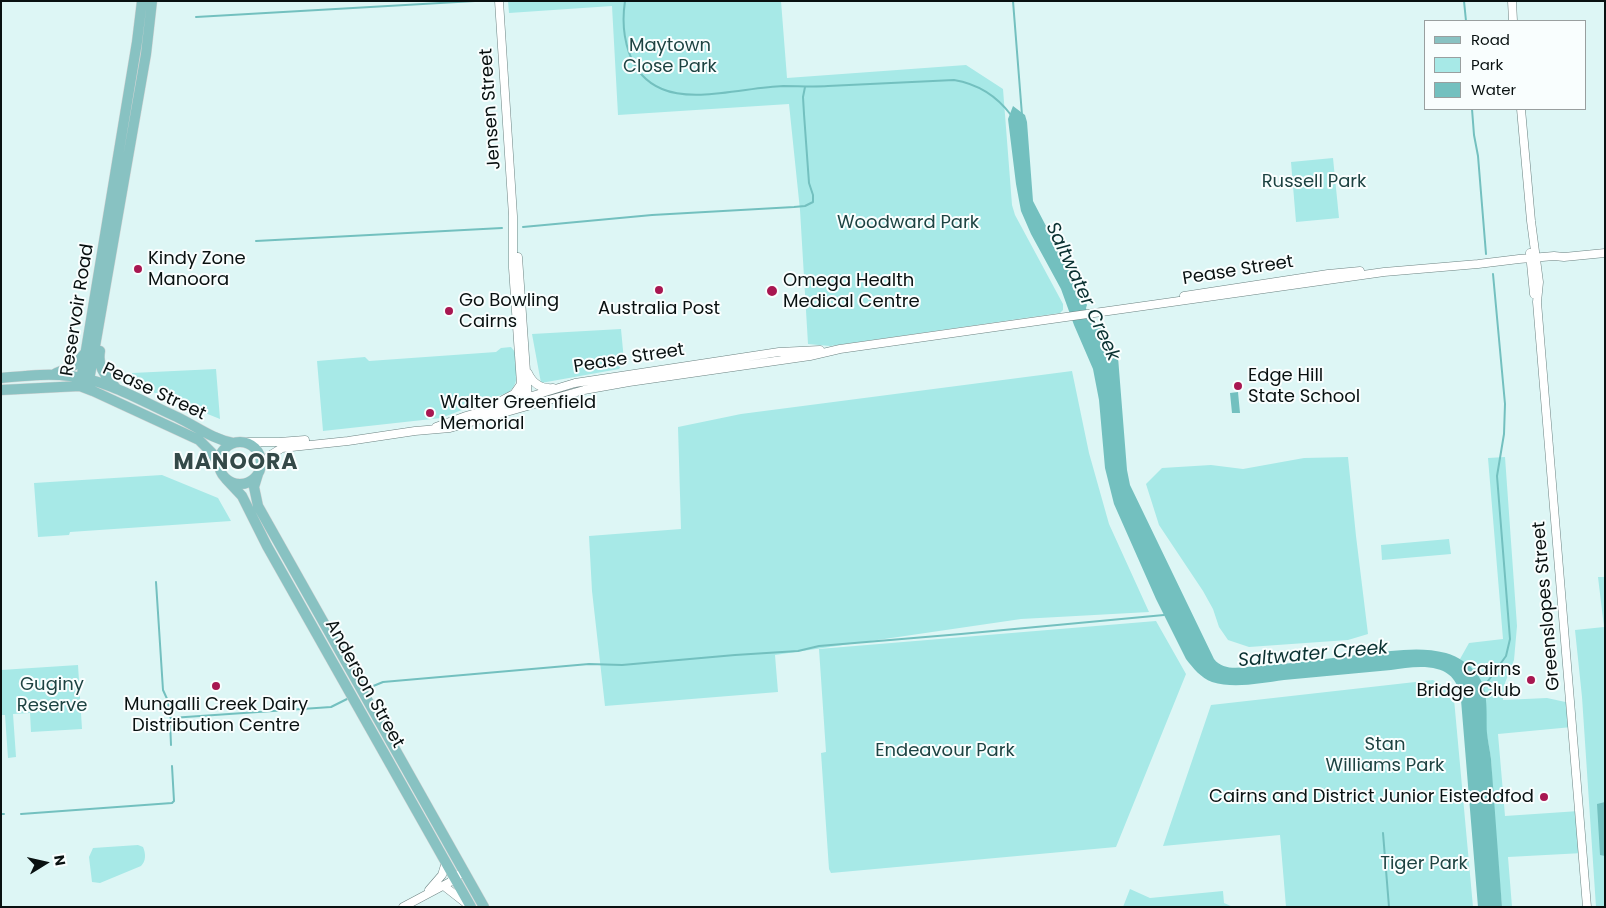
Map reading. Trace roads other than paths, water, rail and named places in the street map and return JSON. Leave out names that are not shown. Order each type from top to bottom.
[{"type":"main road","name":"Reservoir Road","points":[[83,381],[86,350],[138,42],[142,1]]},
{"type":"main road","name":"Reservoir Road","points":[[83,381],[103,300],[146,54],[152,1]]},
{"type":"main road","points":[[103,300],[105,319],[99,361],[103,372],[117,389]]},
{"type":"main road","points":[[52,374],[75,365],[83,358],[86,350]]},
{"type":"main road","name":"Pease Street","points":[[1,378],[52,374],[117,389],[183,420],[211,436],[233,443]]},
{"type":"main road","name":"Pease Street","points":[[1,390],[83,381],[113,399],[190,435],[210,450],[219,466]]},
{"type":"main road","points":[[245,442],[254,446],[261,458],[260,471],[251,482],[244,484],[235,484],[226,479],[221,473],[219,466],[222,452],[233,443],[245,442]]},
{"type":"main road","name":"Anderson Street","points":[[260,471],[254,487],[257,504],[388,737],[458,875],[471,907]]},
{"type":"main road","name":"Anderson Street","points":[[226,479],[242,496],[267,546],[446,862],[484,907]]},
{"type":"main road","points":[[373,732],[388,737]]},
{"type":"main road","points":[[379,743],[388,737]]},
{"type":"street","name":"Jensen Street","points":[[499,1],[513,216],[513,268],[521,384],[526,401]]},
{"type":"street","points":[[1512,1],[1513,20]]},
{"type":"street","name":"Greenslopes Street","points":[[1521,110],[1534,260],[1534,293],[1537,302],[1587,907]]},
{"type":"street","name":"Jensen Street","points":[[513,216],[527,369],[526,401]]},
{"type":"street","name":"Pease Street","points":[[430,430],[480,412],[526,401],[629,382],[810,356],[840,349],[1098,313],[1182,296],[1348,272],[1384,272],[1554,260],[1564,257],[1605,253]]},
{"type":"street","name":"Pease Street","points":[[245,442],[314,442],[454,427],[526,401],[557,387],[779,352],[840,349]]},
{"type":"street","points":[[527,369],[532,380],[538,385],[546,388],[557,387]]},
{"type":"street","points":[[480,412],[511,396],[521,384]]},
{"type":"street","name":"Pease Street","points":[[260,471],[267,458],[278,450],[314,442]]},
{"type":"street","points":[[426,892],[442,875],[446,862]]},
{"type":"street","points":[[426,892],[444,886],[458,875]]},
{"type":"street","points":[[403,907],[458,875]]},
{"type":"street","points":[[444,886],[471,907]]},
{"type":"water","points":[[1013,106],[1025,115],[1027,122],[1033,201],[1087,305],[1089,321],[1105,328],[1118,357],[1127,470],[1130,485],[1214,659],[1223,666],[1239,668],[1416,649],[1446,653],[1455,656],[1469,665],[1479,677],[1486,697],[1487,733],[1491,759],[1502,907],[1478,907],[1461,700],[1457,685],[1447,673],[1432,668],[1414,667],[1248,685],[1229,685],[1212,682],[1204,678],[1186,659],[1156,599],[1114,504],[1105,468],[1099,400],[1093,369],[1061,289],[1031,234],[1021,211],[1008,119]]},
{"type":"water","points":[[1238,392],[1240,413],[1232,413],[1230,393]]},
{"type":"water","points":[[1605,802],[1605,856],[1600,855],[1597,804]]},
{"type":"waterway","points":[[196,17],[475,1]]},
{"type":"waterway","name":"Saltwater Creek","points":[[625,1],[624,27],[629,52],[634,64],[650,83],[675,93],[689,95],[783,86],[954,80],[971,84],[993,96],[1011,115]]},
{"type":"waterway","points":[[1013,1],[1022,115]]},
{"type":"waterway","points":[[1464,1],[1466,20]]},
{"type":"waterway","points":[[523,227],[652,215],[805,206],[813,202],[809,183],[804,114],[803,97],[805,87]]},
{"type":"waterway","points":[[1472,110],[1486,254]]},
{"type":"waterway","points":[[256,241],[502,228]]},
{"type":"waterway","points":[[1483,688],[1506,656],[1510,639],[1497,476],[1504,434],[1505,404],[1493,274]]},
{"type":"waterway","points":[[156,582],[163,690],[168,701],[171,718],[171,745]]},
{"type":"waterway","points":[[366,689],[383,682],[589,664],[622,665],[798,651],[819,646],[1164,615]]},
{"type":"waterway","points":[[171,718],[331,707],[349,698]]},
{"type":"waterway","points":[[21,814],[172,803],[174,801],[172,766]]},
{"type":"waterway","points":[[1383,833],[1389,907]]},
{"type":"place","name":"Kindy Zone Manoora","points":[[138,269]]},
{"type":"place","name":"Australia Post","points":[[659,290]]},
{"type":"place","name":"Omega Health Medical Centre","points":[[772,291]]},
{"type":"place","name":"Go Bowling Cairns","points":[[449,311]]},
{"type":"place","name":"Edge Hill State School","points":[[1238,386]]},
{"type":"place","name":"Walter Greenfield Memorial","points":[[430,413]]},
{"type":"place","name":"Cairns Bridge Club","points":[[1531,680]]},
{"type":"place","name":"Mungalli Creek Dairy Distribution Centre","points":[[216,686]]},
{"type":"place","name":"Cairns and District Junior Eisteddfod","points":[[1544,797]]},
{"type":"district","name":"MANOORA","points":[[236,463]]},
{"type":"park label","name":"Maytown Close Park","points":[[670,56]]},
{"type":"park label","name":"Russell Park","points":[[1314,182]]},
{"type":"park label","name":"Woodward Park","points":[[908,223]]},
{"type":"park label","name":"Guginy Reserve","points":[[52,695]]},
{"type":"park label","name":"Endeavour Park","points":[[945,751]]},
{"type":"park label","name":"Stan Williams Park","points":[[1385,755]]},
{"type":"park label","name":"Tiger Park","points":[[1424,864]]}]
